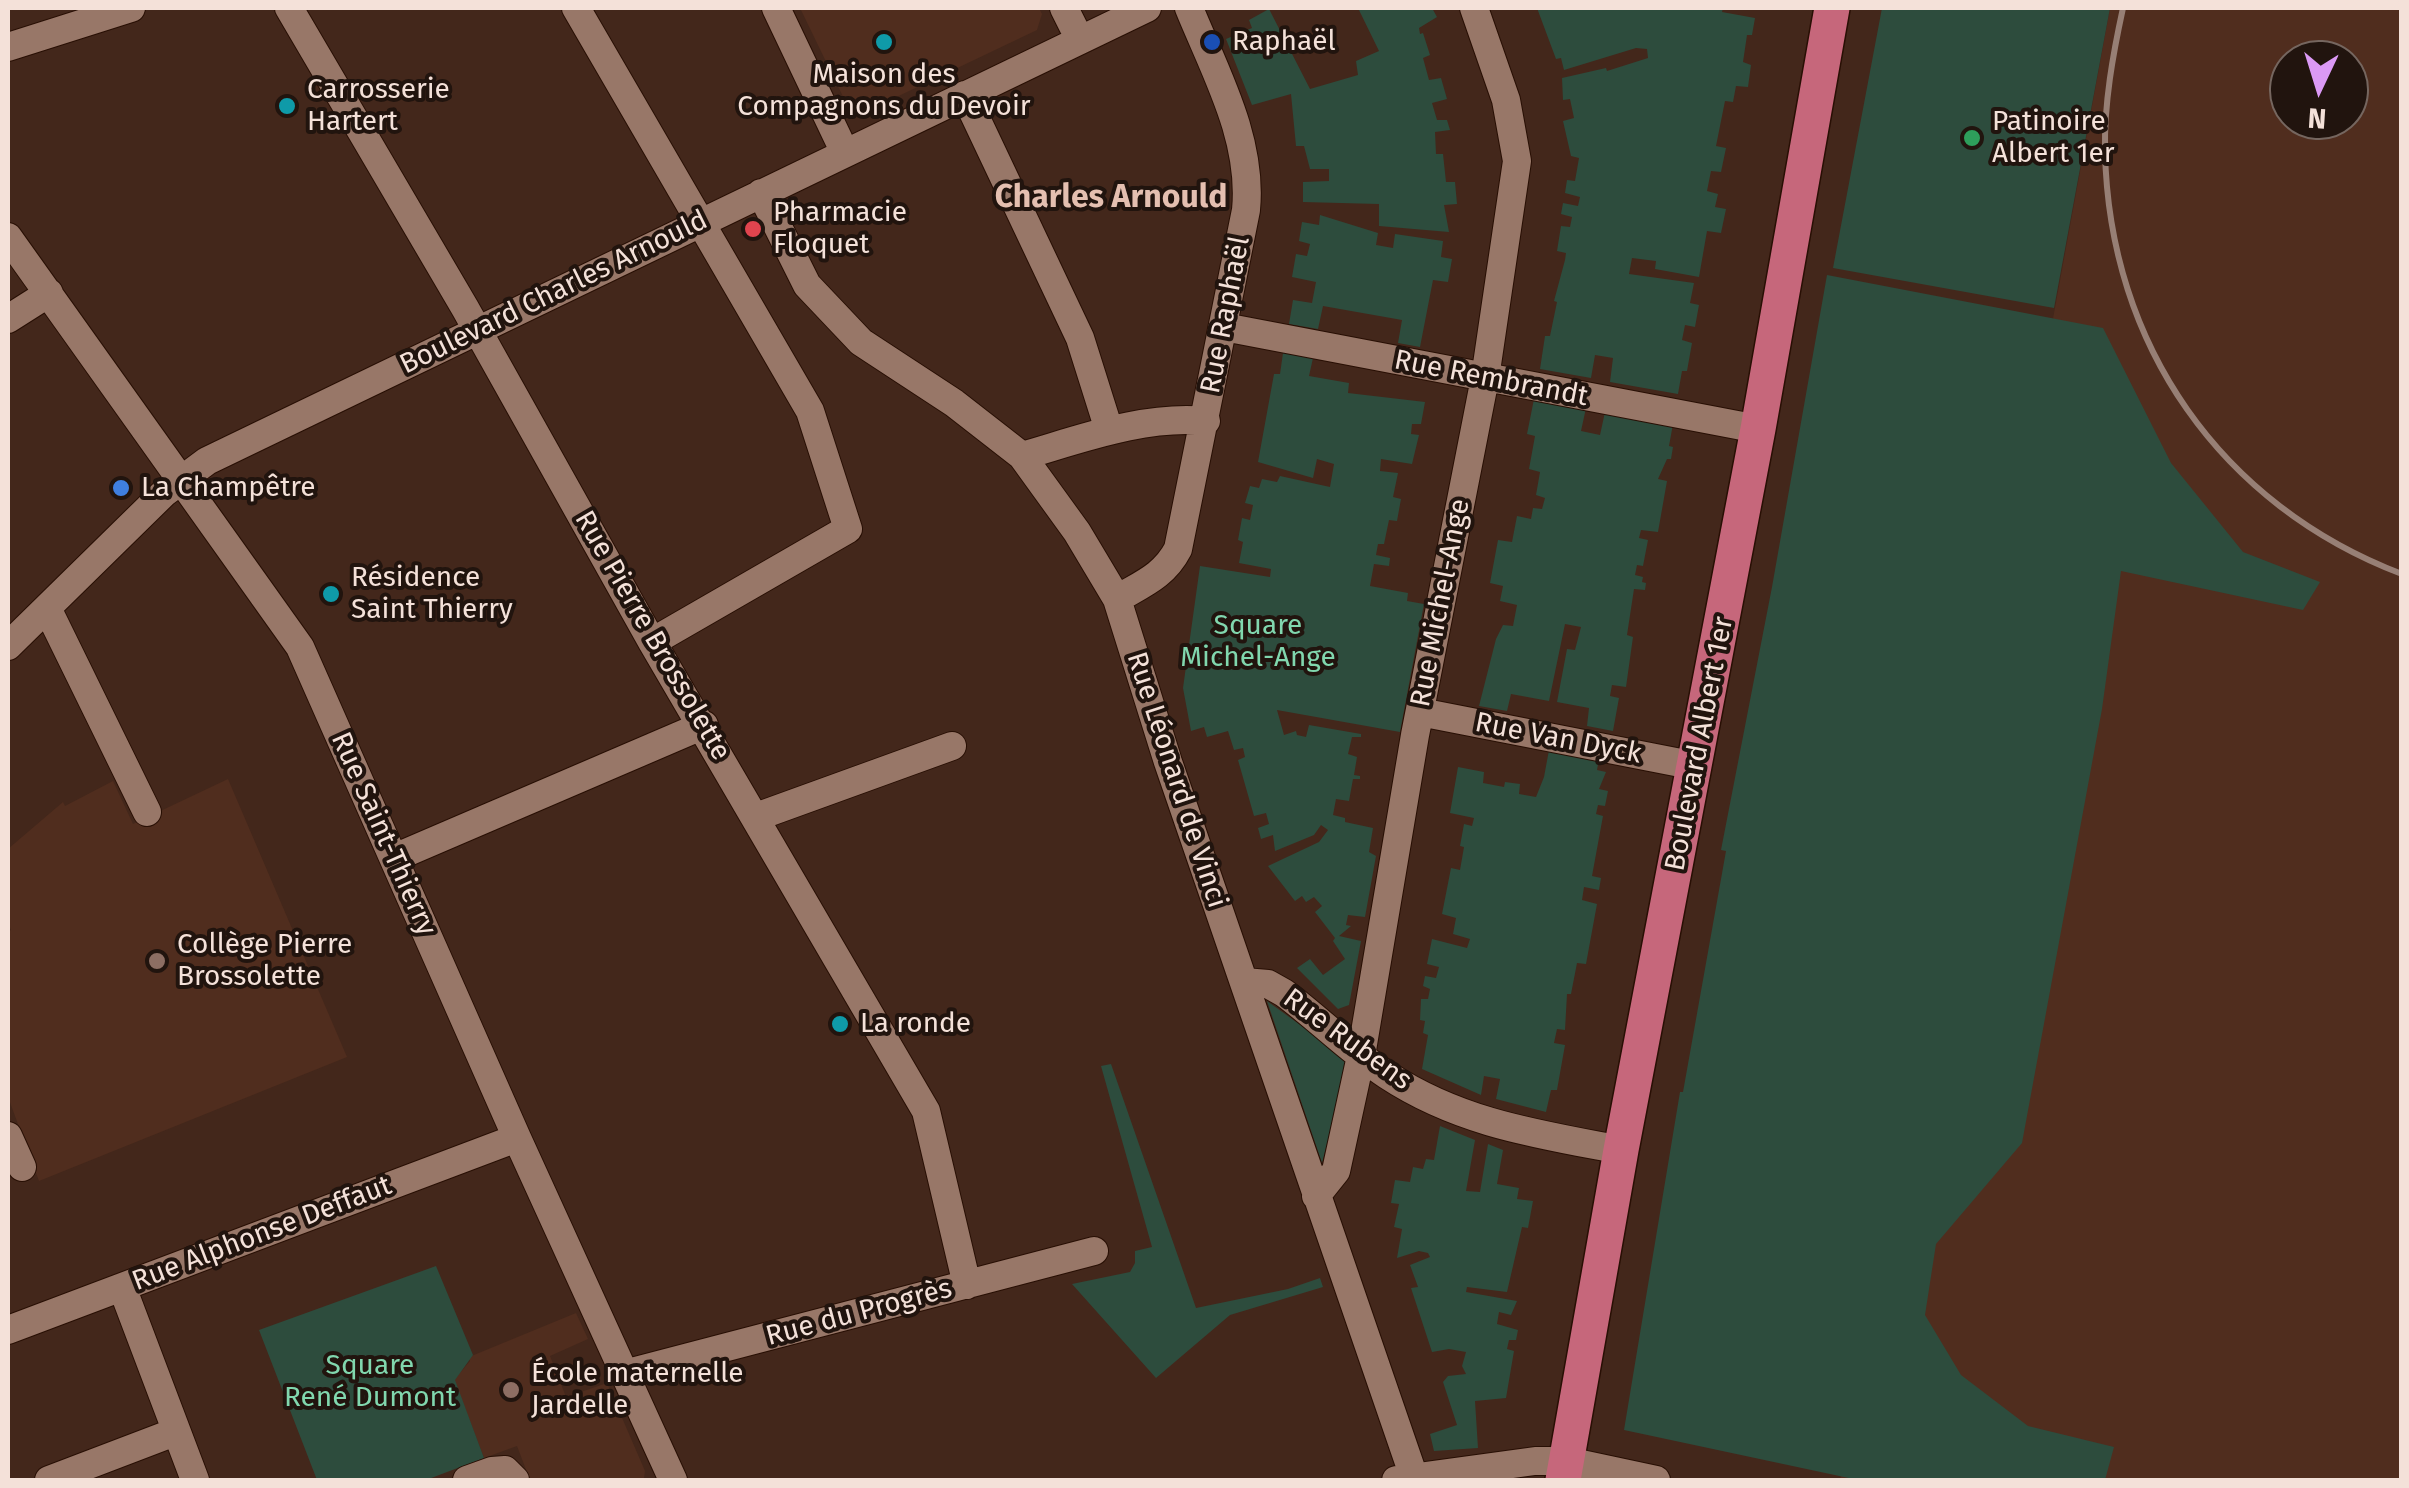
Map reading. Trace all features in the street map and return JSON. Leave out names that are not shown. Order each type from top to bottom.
[{"type":"main road","name":"Boulevard Albert 1er","points":[[1565,1471],[1832,8]]},
{"type":"street","points":[[38,8],[52,33]]},
{"type":"street","points":[[8,47],[130,8]]},
{"type":"street","name":"Rue Pierre Brossolette","points":[[288,8],[926,1111],[967,1284]]},
{"type":"street","points":[[576,8],[810,410],[848,529],[652,642]]},
{"type":"street","points":[[776,8],[842,146]]},
{"type":"street","name":"Boulevard Charles Arnould","points":[[8,646],[164,493],[208,461],[477,330],[705,230],[842,146],[965,95],[1072,23],[1147,8]]},
{"type":"street","name":"Rue Raphaël","points":[[1117,599],[1157,577],[1178,550],[1246,210],[1246,163],[1241,137],[1188,8]]},
{"type":"street","name":"Rue Michel-Ange","points":[[1316,1196],[1336,1171],[1360,1056],[1420,712],[1485,378],[1517,161],[1506,100],[1474,8]]},
{"type":"street","points":[[965,95],[1080,338],[1109,430]]},
{"type":"street","name":"Rue Léonard de Vinci","points":[[762,193],[807,286],[860,342],[954,404],[1022,456],[1077,532],[1117,599],[1408,1479]]},
{"type":"street","name":"Rue Saint-Thierry","points":[[8,237],[300,648],[516,1138],[673,1480]]},
{"type":"street","points":[[8,319],[49,293]]},
{"type":"street","name":"Rue Rembrandt","points":[[1224,327],[1758,429]]},
{"type":"street","points":[[1022,456],[1109,430],[1159,422],[1206,421]]},
{"type":"street","points":[[47,608],[147,812]]},
{"type":"street","name":"Rue Van Dyck","points":[[1420,712],[1696,766]]},
{"type":"street","points":[[394,858],[704,725]]},
{"type":"street","points":[[756,817],[952,746]]},
{"type":"street","name":"Rue Rubens","points":[[1244,982],[1268,984],[1284,992],[1387,1076],[1488,1124],[1621,1150]]},
{"type":"street","points":[[8,1136],[22,1168]]},
{"type":"street","name":"Rue Alphonse Deffaut","points":[[8,1330],[516,1138]]},
{"type":"street","name":"Rue du Progrès","points":[[624,1374],[1094,1251]]},
{"type":"street","points":[[122,1287],[194,1480]]},
{"type":"street","points":[[49,1480],[175,1432]]},
{"type":"street","points":[[1408,1479],[1535,1460],[1565,1471],[1656,1480]]},
{"type":"street","points":[[467,1480],[492,1470],[504,1470],[514,1480]]},
{"type":"shaded area","points":[[800,8],[1039,8],[1042,14],[1037,30],[863,113],[849,109]]},
{"type":"shaded area","points":[[2110,8],[2401,8],[2401,1480],[1840,1480]]},
{"type":"shaded area","name":"Collège Pierre Brossolette","points":[[228,779],[347,1057],[39,1181],[8,1097],[8,849],[63,802],[65,806],[113,781],[133,824]]},
{"type":"shaded area","name":"École maternelle Jardelle","points":[[576,1313],[588,1339],[550,1356],[566,1397],[607,1383],[645,1471],[644,1478],[530,1480],[517,1446],[484,1458],[454,1380],[470,1361],[469,1357]]},
{"type":"green space","points":[[1358,8],[1432,8],[1437,17],[1419,28],[1430,55],[1423,58],[1429,80],[1441,78],[1447,99],[1432,103],[1437,120],[1447,120],[1450,130],[1435,132],[1436,154],[1443,154],[1446,182],[1455,182],[1457,204],[1444,205],[1449,232],[1379,226],[1379,204],[1303,202],[1303,182],[1329,181],[1329,169],[1310,169],[1304,146],[1296,146],[1291,94],[1252,105],[1226,39],[1252,28],[1249,20],[1269,9],[1310,89],[1358,75],[1356,61],[1379,51]]},
{"type":"green space","points":[[1537,8],[1723,8],[1722,12],[1755,18],[1752,35],[1747,35],[1743,62],[1751,65],[1748,87],[1736,86],[1733,102],[1725,101],[1716,146],[1726,148],[1721,172],[1711,171],[1707,191],[1718,194],[1715,207],[1726,209],[1721,233],[1707,231],[1699,277],[1655,269],[1656,261],[1632,258],[1629,274],[1694,283],[1690,303],[1699,305],[1695,327],[1685,325],[1682,340],[1692,343],[1678,394],[1610,382],[1613,358],[1595,355],[1591,378],[1540,369],[1565,260],[1566,253],[1557,251],[1561,226],[1570,227],[1572,217],[1561,214],[1563,203],[1578,206],[1580,197],[1565,193],[1567,180],[1575,181],[1579,158],[1571,156],[1563,121],[1574,118],[1570,99],[1563,100],[1562,78],[1606,68],[1607,71],[1648,58],[1647,49],[1636,48],[1564,70]]},
{"type":"green space","name":"Patinoire Albert 1er","points":[[1882,8],[2110,8],[2054,308],[1833,268]]},
{"type":"green space","points":[[1320,215],[1378,233],[1376,245],[1393,248],[1395,234],[1443,241],[1441,257],[1452,259],[1448,282],[1433,280],[1420,347],[1398,343],[1402,320],[1323,306],[1318,329],[1289,324],[1293,300],[1312,303],[1316,282],[1292,277],[1296,254],[1307,256],[1310,244],[1299,241],[1302,222],[1319,225]]},
{"type":"green space","points":[[1827,275],[2103,328],[2171,463],[2243,552],[2320,582],[2303,610],[2121,571],[2102,709],[2022,1143],[1936,1244],[1925,1315],[1961,1375],[2028,1426],[2114,1447],[2105,1480],[1858,1480],[1624,1430],[1680,1092],[1726,851],[1721,850]]},
{"type":"green space","name":"Square Michel-Ange","points":[[1283,353],[1313,358],[1309,376],[1349,383],[1348,393],[1425,402],[1421,424],[1412,424],[1411,434],[1419,435],[1412,464],[1381,459],[1380,471],[1398,473],[1393,497],[1401,499],[1397,521],[1389,520],[1384,544],[1378,544],[1376,555],[1390,558],[1389,566],[1374,564],[1370,586],[1408,593],[1407,601],[1424,604],[1400,732],[1277,710],[1284,735],[1296,731],[1306,737],[1309,725],[1361,734],[1352,737],[1348,754],[1357,757],[1354,775],[1360,779],[1353,779],[1349,801],[1336,799],[1333,815],[1373,828],[1369,852],[1376,856],[1365,917],[1348,915],[1346,925],[1351,926],[1339,936],[1361,941],[1349,1005],[1338,1009],[1297,968],[1310,959],[1323,975],[1345,959],[1315,912],[1322,906],[1314,897],[1306,902],[1302,896],[1295,901],[1268,866],[1319,842],[1328,830],[1321,825],[1314,835],[1275,851],[1273,835],[1261,839],[1258,828],[1269,824],[1266,813],[1254,816],[1238,760],[1245,757],[1243,748],[1234,750],[1228,731],[1207,737],[1204,727],[1191,731],[1183,688],[1200,566],[1270,577],[1271,569],[1239,563],[1242,518],[1250,520],[1253,505],[1245,503],[1250,486],[1259,488],[1262,479],[1277,482],[1280,476],[1330,487],[1334,464],[1317,459],[1313,478],[1258,462],[1274,374],[1280,374]]},
{"type":"green space","points":[[1534,399],[1586,408],[1581,431],[1600,435],[1605,412],[1673,424],[1671,459],[1667,459],[1658,479],[1667,481],[1658,532],[1641,530],[1639,538],[1648,540],[1643,566],[1637,565],[1635,575],[1643,577],[1642,582],[1646,583],[1645,590],[1634,589],[1627,635],[1633,637],[1626,687],[1612,685],[1610,696],[1619,698],[1613,731],[1587,726],[1589,708],[1557,702],[1567,649],[1575,650],[1581,627],[1565,624],[1549,701],[1511,694],[1507,711],[1479,706],[1496,639],[1503,625],[1513,626],[1517,605],[1500,601],[1503,586],[1490,583],[1498,540],[1512,542],[1517,516],[1531,519],[1533,508],[1542,509],[1545,498],[1536,495],[1540,472],[1529,469],[1535,436],[1527,434]]},
{"type":"green space","points":[[1549,750],[1599,759],[1597,770],[1606,772],[1599,789],[1608,791],[1605,806],[1598,805],[1596,814],[1603,816],[1592,876],[1601,878],[1599,890],[1584,887],[1582,900],[1597,904],[1586,964],[1577,963],[1571,994],[1567,994],[1565,1030],[1557,1029],[1554,1043],[1565,1045],[1557,1090],[1551,1090],[1546,1112],[1496,1099],[1500,1079],[1484,1076],[1481,1095],[1422,1069],[1428,1035],[1423,1033],[1425,1021],[1420,1020],[1421,999],[1428,999],[1430,989],[1423,986],[1425,976],[1436,978],[1439,967],[1427,964],[1432,939],[1467,948],[1470,939],[1453,934],[1456,918],[1442,914],[1451,868],[1460,870],[1464,824],[1472,826],[1474,818],[1450,813],[1458,767],[1484,772],[1483,783],[1504,787],[1505,782],[1520,784],[1519,794],[1536,797]]},
{"type":"green space","points":[[1267,1001],[1349,1060],[1322,1163]]},
{"type":"green space","points":[[1111,1064],[1196,1308],[1288,1289],[1320,1278],[1323,1287],[1230,1315],[1156,1378],[1072,1284],[1130,1272],[1135,1251],[1152,1247],[1101,1066]]},
{"type":"green space","points":[[1440,1126],[1475,1140],[1466,1191],[1480,1192],[1488,1144],[1503,1150],[1497,1184],[1519,1188],[1517,1199],[1533,1201],[1528,1228],[1522,1227],[1507,1292],[1467,1287],[1466,1292],[1517,1301],[1511,1315],[1499,1312],[1497,1324],[1518,1330],[1516,1340],[1509,1340],[1507,1349],[1514,1351],[1506,1398],[1475,1401],[1478,1448],[1434,1451],[1430,1434],[1457,1425],[1443,1382],[1448,1376],[1466,1374],[1462,1366],[1466,1352],[1432,1352],[1411,1288],[1418,1287],[1410,1265],[1430,1257],[1419,1251],[1397,1258],[1402,1229],[1394,1227],[1399,1204],[1391,1203],[1395,1180],[1410,1182],[1413,1167],[1423,1169],[1426,1159],[1434,1160]]},
{"type":"green space","name":"Square René Dumont","points":[[436,1266],[473,1355],[455,1380],[484,1458],[426,1480],[317,1480],[259,1330]]},
{"type":"railway","points":[[2123,8],[2106,115],[2111,222],[2128,289],[2153,352],[2187,409],[2230,461],[2280,506],[2337,544],[2402,574]]},
{"type":"place","name":"Maison des Compagnons du Devoir","points":[[884,42]]},
{"type":"place","name":"Raphaël","points":[[1212,42]]},
{"type":"place","name":"Carrosserie Hartert","points":[[287,106]]},
{"type":"place","name":"Patinoire Albert 1er","points":[[1972,138]]},
{"type":"place","name":"Pharmacie Floquet","points":[[753,229]]},
{"type":"place","name":"La Champêtre","points":[[121,488]]},
{"type":"place","name":"Résidence Saint Thierry","points":[[331,594]]},
{"type":"place","name":"Collège Pierre Brossolette","points":[[157,961]]},
{"type":"place","name":"La ronde","points":[[840,1024]]},
{"type":"place","name":"École maternelle Jardelle","points":[[511,1390]]},
{"type":"district","name":"Charles Arnould","points":[[1111,198]]}]
